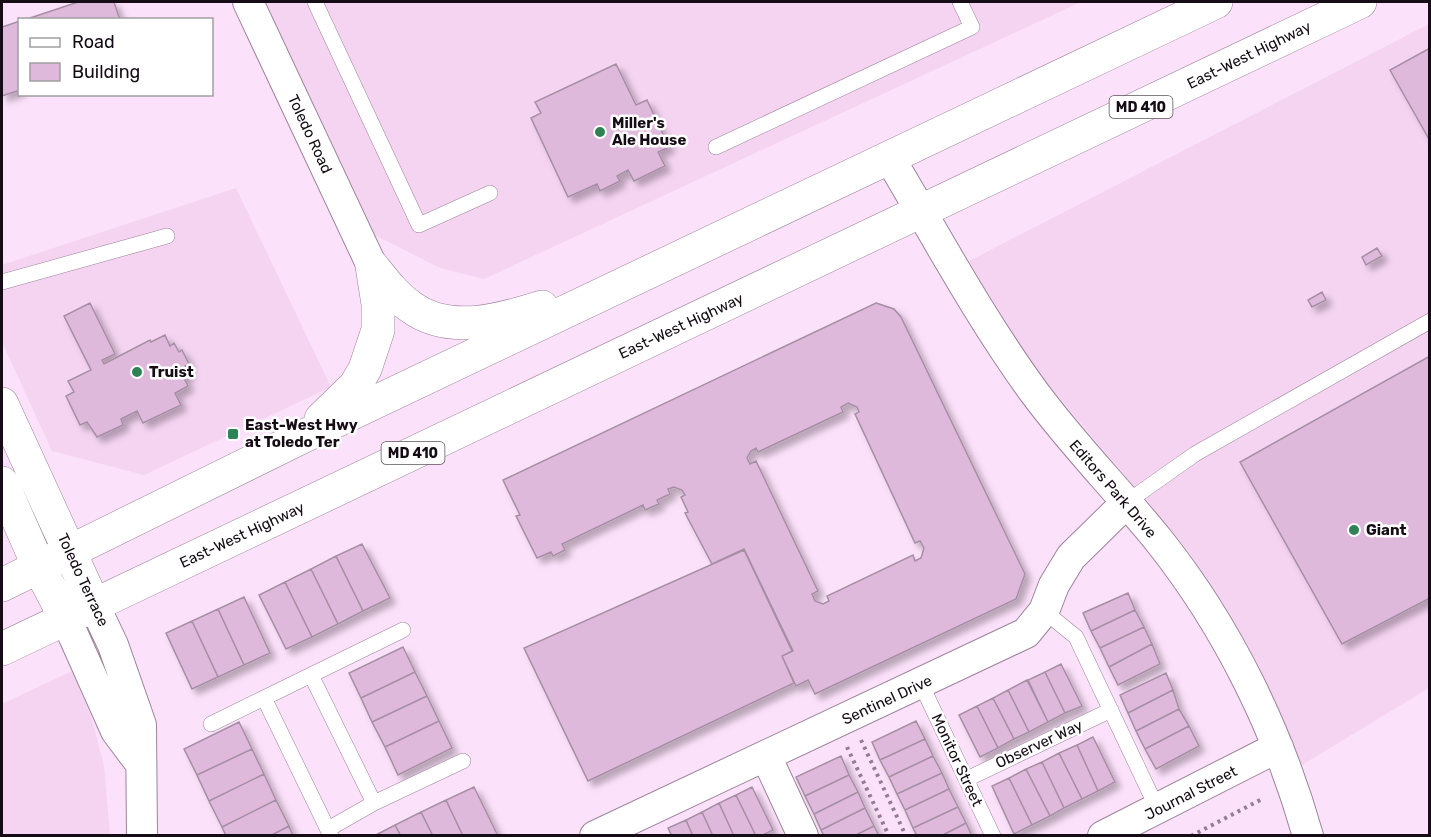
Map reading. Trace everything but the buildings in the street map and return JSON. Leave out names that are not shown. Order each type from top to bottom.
[{"type":"main road","points":[[2,585],[300,438],[1216,2]]},
{"type":"main road","name":"East-West Highway","points":[[2,649],[1360,2]]},
{"type":"main road","points":[[372,266],[396,295],[413,309],[440,321],[474,323],[518,315],[648,274]]},
{"type":"main road","points":[[300,438],[355,386],[365,369],[378,330],[377,293],[372,266]]},
{"type":"main road","name":"Toledo Terrace","points":[[2,404],[69,552],[80,612]]},
{"type":"main road","name":"Toledo Terrace","points":[[2,483],[39,567],[80,612]]},
{"type":"street","name":"Toledo Road","points":[[248,2],[372,266]]},
{"type":"street","name":"Editors Park Drive","points":[[889,157],[1000,341],[1033,390],[1064,433],[1128,502],[1191,585],[1226,639],[1278,747],[1308,836]]},
{"type":"street","name":"Sentinel Drive","points":[[613,831],[1026,633],[1044,611],[1054,585],[1071,557],[1128,502]]},
{"type":"street","name":"Toledo Terrace","points":[[80,612],[113,645],[141,725],[142,836]]},
{"type":"street","name":"Journal Street","points":[[1103,836],[1278,747]]},
{"type":"street","points":[[766,756],[803,836]]},
{"type":"lane","points":[[315,2],[419,225],[490,193]]},
{"type":"lane","points":[[717,147],[972,27],[960,2]]},
{"type":"lane","points":[[2,282],[167,236]]},
{"type":"lane","points":[[1128,502],[1195,454],[1430,321]]},
{"type":"lane","points":[[1044,611],[1076,638],[1158,810]]},
{"type":"lane","points":[[211,724],[403,630]]},
{"type":"lane","points":[[311,675],[374,803]]},
{"type":"lane","name":"Monitor Street","points":[[921,684],[993,836]]},
{"type":"lane","points":[[264,698],[330,832],[374,803],[463,761]]},
{"type":"lane","name":"Observer Way","points":[[967,779],[1111,710]]},
{"type":"path","points":[[860,740],[906,836]]},
{"type":"path","points":[[847,746],[889,836]]},
{"type":"path","points":[[1191,836],[1264,798]]},
{"type":"shaded area","points":[[253,2],[1081,2],[484,279],[440,268],[351,223]]},
{"type":"shaded area","points":[[1429,24],[1429,688],[1302,765],[1277,713],[1190,553],[1015,345],[969,261]]},
{"type":"shaded area","points":[[236,188],[331,387],[144,475],[52,451],[2,342],[2,265]]},
{"type":"shaded area","points":[[72,671],[91,717],[104,765],[110,835],[2,835],[2,704]]},
{"type":"place","name":"Miller's Ale House","points":[[600,132]]},
{"type":"place","name":"Truist","points":[[137,372]]},
{"type":"place","name":"East-West Hwy at Toledo Ter","points":[[233,434]]},
{"type":"place","name":"Giant","points":[[1354,530]]}]
